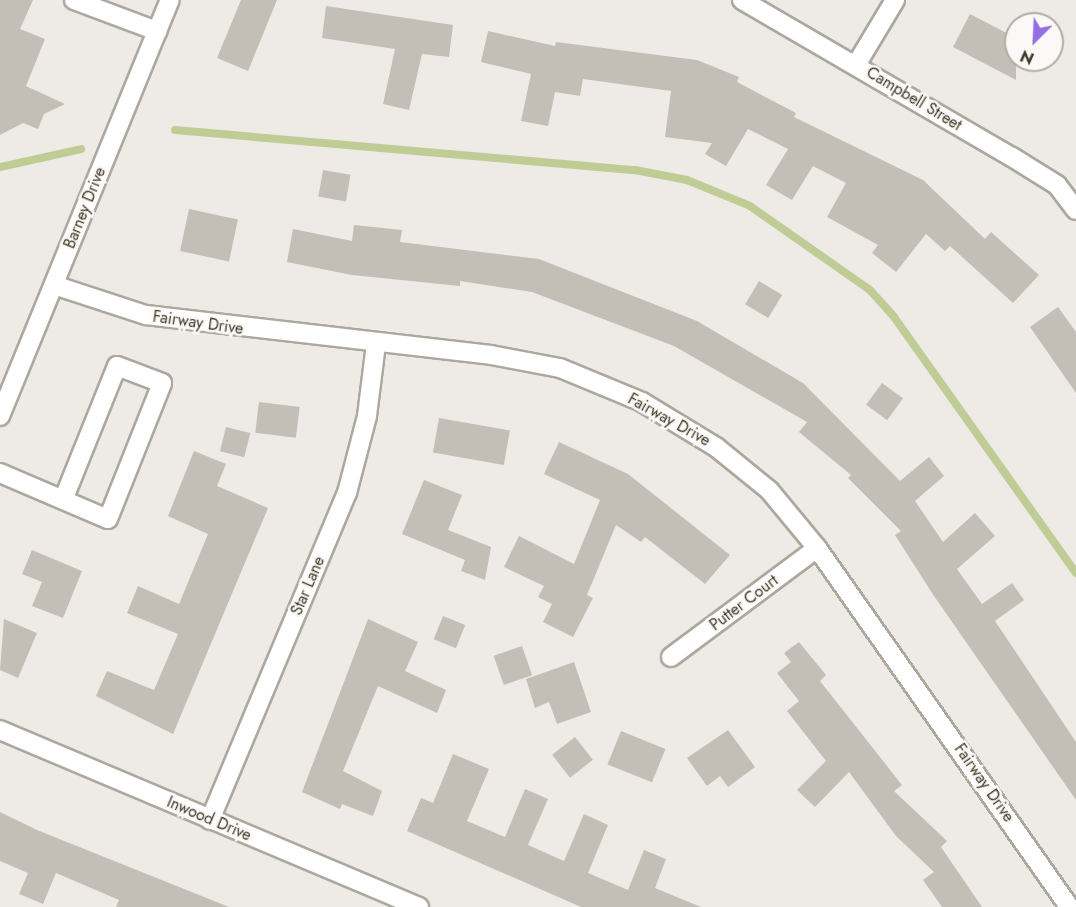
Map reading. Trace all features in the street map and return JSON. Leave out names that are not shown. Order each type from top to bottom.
[{"type":"street","points":[[74,0],[157,31]]},
{"type":"street","name":"Barney Drive","points":[[0,416],[7,379],[54,285],[170,0]]},
{"type":"street","name":"Campbell Street","points":[[742,0],[1057,185],[1076,210]]},
{"type":"street","points":[[856,65],[895,0]]},
{"type":"street","name":"Fairway Drive","points":[[54,285],[146,315],[376,344],[491,355],[560,368],[642,402],[716,447],[769,490],[817,549],[1069,907]]},
{"type":"street","name":"Star Lane","points":[[210,820],[347,493],[367,416],[376,344]]},
{"type":"street","points":[[0,473],[63,500],[108,519],[162,383],[117,366],[63,500]]},
{"type":"street","name":"Putter Court","points":[[671,657],[817,549]]},
{"type":"street","name":"Inwood Drive","points":[[0,730],[419,907]]},
{"type":"building","points":[[0,0],[33,0],[20,29],[45,39],[26,86],[65,104],[44,114],[38,129],[23,123],[0,135]]},
{"type":"building","points":[[241,0],[277,0],[248,71],[217,58]]},
{"type":"building","points":[[326,6],[453,25],[449,57],[422,54],[409,110],[383,104],[395,49],[322,38]]},
{"type":"building","points":[[970,14],[1004,32],[1004,72],[1016,72],[1016,80],[953,47]]},
{"type":"building","points":[[488,31],[555,46],[556,42],[697,60],[739,77],[737,82],[796,113],[794,117],[923,180],[985,239],[991,232],[1039,275],[1013,303],[950,246],[945,251],[926,234],[896,272],[872,253],[878,245],[827,217],[846,183],[813,166],[792,200],[766,185],[788,149],[748,129],[726,166],[705,154],[712,143],[665,137],[671,91],[583,79],[580,96],[555,92],[548,126],[521,121],[531,74],[481,62]]},
{"type":"building","points":[[323,170],[351,175],[346,201],[318,197]]},
{"type":"building","points":[[189,209],[238,219],[229,261],[180,251]]},
{"type":"building","points":[[354,225],[402,230],[400,242],[539,259],[697,321],[803,383],[900,481],[929,457],[944,476],[915,501],[943,542],[975,513],[995,536],[957,569],[982,604],[1012,583],[1024,600],[995,621],[1076,742],[1076,800],[934,596],[895,535],[901,531],[848,478],[851,475],[799,432],[807,422],[674,346],[532,292],[460,281],[460,286],[352,275],[287,262],[293,229],[352,241]]},
{"type":"building","points":[[759,281],[782,295],[768,318],[745,304]]},
{"type":"building","points":[[1058,307],[1076,332],[1076,393],[1030,327]]},
{"type":"building","points":[[882,383],[903,398],[887,420],[866,405]]},
{"type":"building","points":[[259,402],[300,407],[296,438],[255,433]]},
{"type":"building","points":[[439,418],[510,431],[504,465],[433,452]]},
{"type":"building","points":[[226,427],[250,433],[244,457],[220,451]]},
{"type":"building","points":[[559,442],[628,474],[730,555],[705,584],[645,537],[641,542],[616,525],[587,595],[593,598],[573,637],[543,622],[552,604],[538,597],[544,586],[504,567],[519,536],[574,564],[600,500],[544,474]]},
{"type":"building","points":[[194,451],[226,464],[217,486],[268,508],[173,734],[96,696],[107,671],[154,690],[178,634],[127,613],[138,586],[179,604],[208,534],[168,516]]},
{"type":"building","points":[[424,480],[462,495],[448,530],[491,547],[485,580],[461,571],[465,560],[402,534]]},
{"type":"building","points":[[32,550],[82,571],[63,618],[32,606],[42,582],[22,574]]},
{"type":"building","points":[[443,616],[465,625],[456,648],[434,639]]},
{"type":"building","points":[[4,619],[37,633],[18,678],[0,670]]},
{"type":"building","points":[[368,619],[418,642],[405,671],[446,690],[437,713],[378,686],[343,771],[382,791],[373,816],[342,804],[340,809],[302,792]]},
{"type":"building","points":[[799,642],[826,675],[820,681],[902,785],[894,791],[947,841],[941,847],[982,907],[942,907],[923,880],[934,872],[896,836],[849,772],[815,807],[797,790],[826,761],[787,711],[799,701],[777,673],[791,662],[784,653]]},
{"type":"building","points":[[522,646],[532,675],[504,685],[494,656]]},
{"type":"building","points":[[574,662],[591,712],[557,724],[549,702],[535,708],[526,679]]},
{"type":"building","points":[[728,730],[755,767],[728,787],[720,776],[707,786],[687,758]]},
{"type":"building","points":[[621,731],[666,749],[652,782],[608,764]]},
{"type":"building","points":[[575,737],[593,760],[570,778],[552,755]]},
{"type":"building","points":[[453,754],[489,769],[467,821],[505,837],[525,789],[548,799],[528,845],[564,861],[584,814],[608,825],[588,873],[628,890],[644,850],[666,859],[655,888],[701,907],[581,907],[407,831],[421,798],[433,803]]},
{"type":"building","points":[[0,812],[37,830],[229,907],[116,907],[119,900],[56,873],[43,904],[19,894],[28,873],[0,861]]},
{"type":"waterway","points":[[175,130],[635,170],[687,180],[750,206],[870,290],[894,317],[1076,573]]},
{"type":"waterway","points":[[0,167],[81,149]]}]
